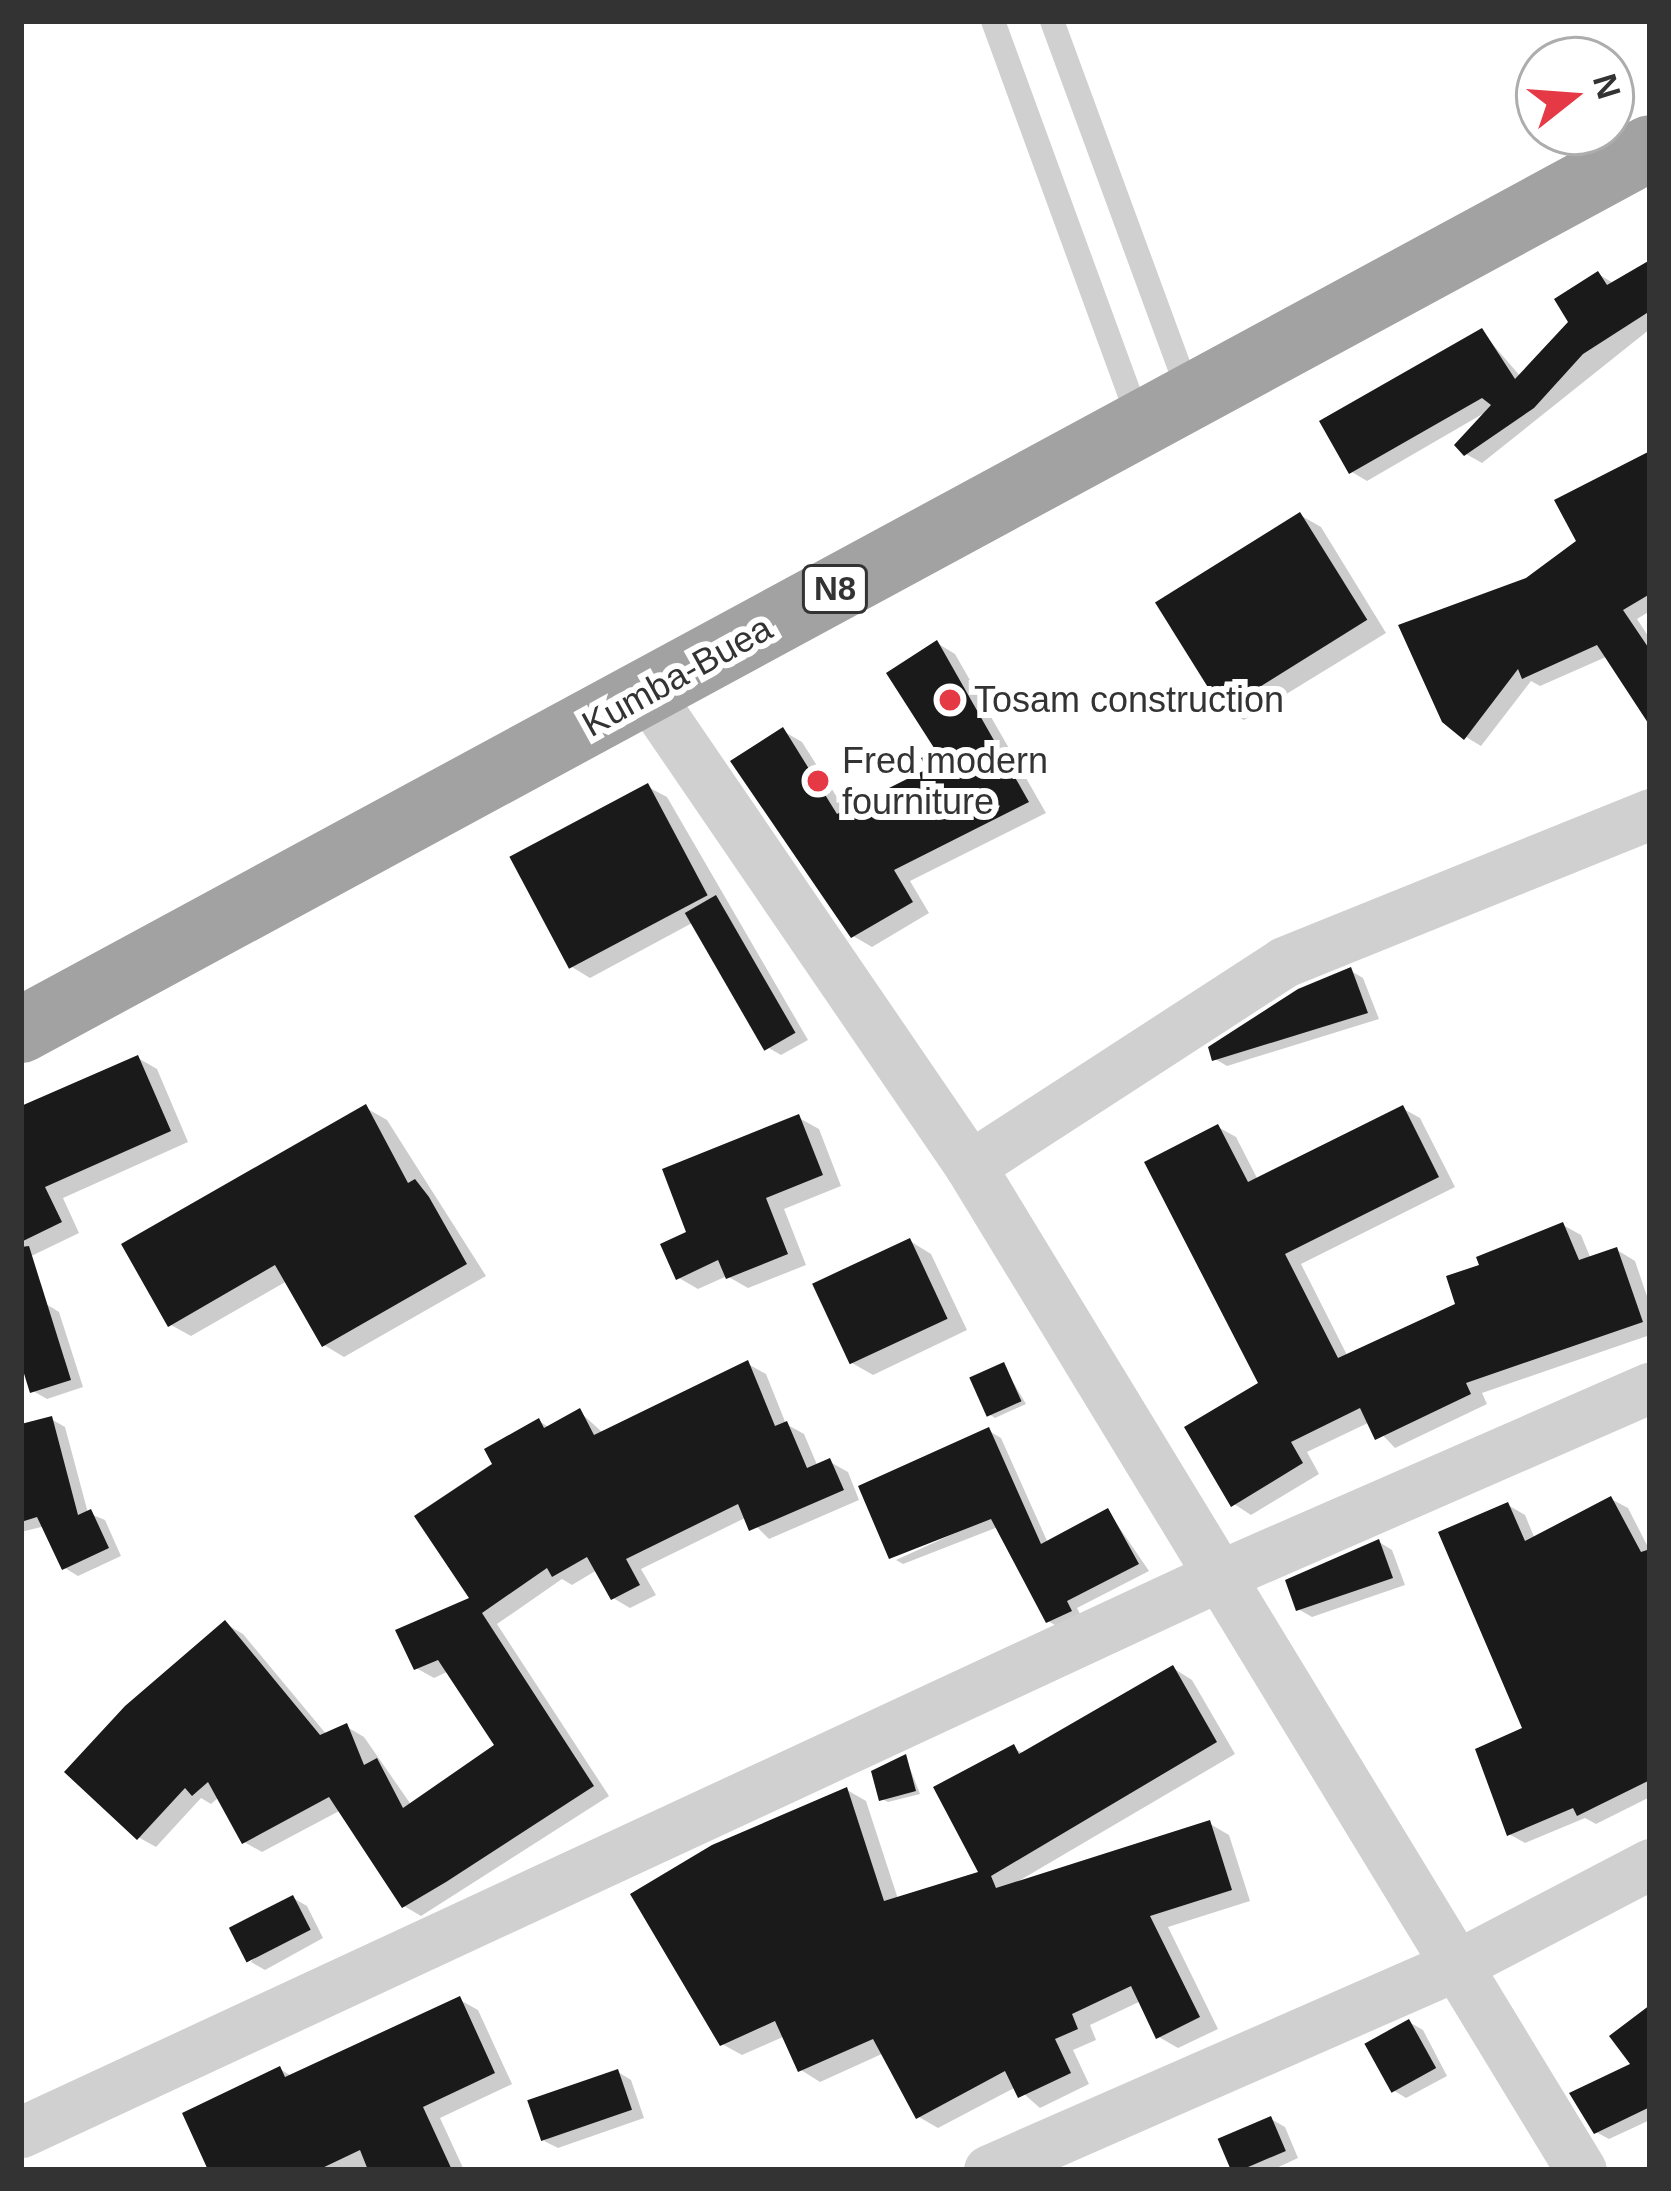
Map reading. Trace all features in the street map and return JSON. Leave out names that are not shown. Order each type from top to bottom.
[{"type":"highway","name":"Kumba-Buea","points":[[21,1030],[1650,148]]},
{"type":"street","points":[[647,693],[970,1166],[1581,2170]]},
{"type":"street","points":[[970,1166],[1284,962],[1650,814]]},
{"type":"street","points":[[21,2132],[1221,1575],[1650,1388]]},
{"type":"street","points":[[989,2170],[1457,1965],[1650,1864]]},
{"type":"lane","points":[[993,21],[1165,409]]},
{"type":"lane","points":[[1052,21],[1165,409]]},
{"type":"building","points":[[1650,260],[1650,311],[1583,354],[1534,408],[1464,456],[1454,445],[1491,405],[1482,398],[1349,474],[1319,421],[1482,328],[1515,379],[1568,322],[1554,299],[1598,271],[1607,285]]},
{"type":"building","points":[[1650,451],[1650,594],[1623,610],[1650,650],[1650,726],[1597,645],[1522,679],[1518,669],[1464,740],[1442,722],[1398,625],[1526,578],[1576,541],[1554,500]]},
{"type":"building","points":[[1300,512],[1367,620],[1222,710],[1155,603]]},
{"type":"building","points":[[937,640],[1029,802],[894,870],[913,902],[851,938],[730,761],[783,727],[837,814],[927,769],[921,758],[936,751],[886,673]]},
{"type":"building","points":[[648,783],[708,895],[569,969],[509,857]]},
{"type":"building","points":[[716,895],[796,1033],[764,1051],[685,913]]},
{"type":"building","points":[[1351,967],[1368,1013],[1212,1061],[1208,1047],[1298,989]]},
{"type":"building","points":[[138,1055],[171,1131],[45,1187],[62,1222],[21,1242],[21,1106]]},
{"type":"building","points":[[366,1104],[408,1183],[415,1179],[429,1197],[467,1264],[322,1347],[275,1265],[168,1327],[121,1244]]},
{"type":"building","points":[[1403,1105],[1439,1177],[1285,1254],[1338,1358],[1455,1304],[1446,1276],[1479,1265],[1476,1257],[1563,1222],[1579,1260],[1617,1247],[1643,1322],[1466,1383],[1471,1394],[1375,1440],[1360,1408],[1291,1442],[1303,1463],[1231,1507],[1184,1427],[1258,1383],[1144,1162],[1218,1124],[1248,1182]]},
{"type":"building","points":[[799,1114],[823,1175],[766,1198],[788,1254],[726,1279],[718,1260],[676,1280],[660,1244],[686,1232],[662,1169]]},
{"type":"building","points":[[910,1238],[948,1319],[850,1364],[812,1284]]},
{"type":"building","points":[[29,1246],[71,1380],[30,1393],[21,1364],[21,1247]]},
{"type":"building","points":[[748,1360],[775,1426],[787,1421],[807,1468],[830,1458],[844,1490],[749,1531],[738,1504],[626,1559],[640,1585],[611,1600],[587,1557],[552,1577],[547,1568],[482,1613],[594,1786],[446,1882],[402,1908],[329,1797],[242,1844],[208,1782],[192,1796],[185,1788],[137,1840],[64,1772],[125,1706],[225,1620],[320,1735],[347,1723],[364,1765],[377,1758],[403,1808],[494,1745],[438,1660],[414,1670],[395,1630],[469,1598],[414,1516],[492,1464],[484,1449],[539,1418],[544,1428],[580,1408],[594,1435]]},
{"type":"building","points":[[1004,1362],[1021,1401],[987,1417],[969,1377]]},
{"type":"building","points":[[52,1416],[78,1515],[91,1509],[109,1548],[62,1570],[37,1517],[21,1522],[21,1424]]},
{"type":"building","points":[[989,1427],[1041,1544],[1108,1508],[1139,1564],[1067,1601],[1072,1611],[1046,1623],[991,1519],[889,1559],[858,1486]]},
{"type":"building","points":[[1611,1496],[1641,1552],[1650,1549],[1650,1780],[1577,1816],[1573,1808],[1507,1836],[1475,1749],[1522,1728],[1438,1532],[1508,1502],[1525,1541]]},
{"type":"building","points":[[1379,1539],[1393,1578],[1296,1611],[1285,1580]]},
{"type":"building","points":[[1173,1665],[1217,1742],[991,1876],[996,1888],[1210,1820],[1232,1890],[1150,1916],[1200,2017],[1156,2039],[1131,1986],[1072,2014],[1078,2029],[1055,2039],[1071,2073],[1018,2098],[1005,2071],[916,2119],[873,2039],[798,2072],[775,2021],[720,2046],[630,1894],[712,1845],[847,1787],[884,1901],[978,1872],[933,1787],[1014,1744],[1019,1754]]},
{"type":"building","points":[[906,1754],[916,1791],[879,1801],[871,1771]]},
{"type":"building","points":[[293,1895],[311,1930],[247,1962],[229,1928]]},
{"type":"building","points":[[460,1996],[495,2073],[423,2107],[452,2170],[368,2170],[360,2150],[318,2170],[208,2170],[182,2113],[280,2066],[285,2077]]},
{"type":"building","points":[[1650,2005],[1650,2107],[1594,2134],[1569,2093],[1630,2064],[1609,2036]]},
{"type":"building","points":[[1409,2019],[1436,2068],[1392,2093],[1364,2044]]},
{"type":"building","points":[[618,2069],[632,2110],[541,2141],[527,2100]]},
{"type":"building","points":[[1271,2116],[1286,2151],[1231,2170],[1218,2139]]},
{"type":"place","name":"Tosam construction","points":[[950,700]]},
{"type":"place","name":"Fred modern fourniture","points":[[818,781]]}]
